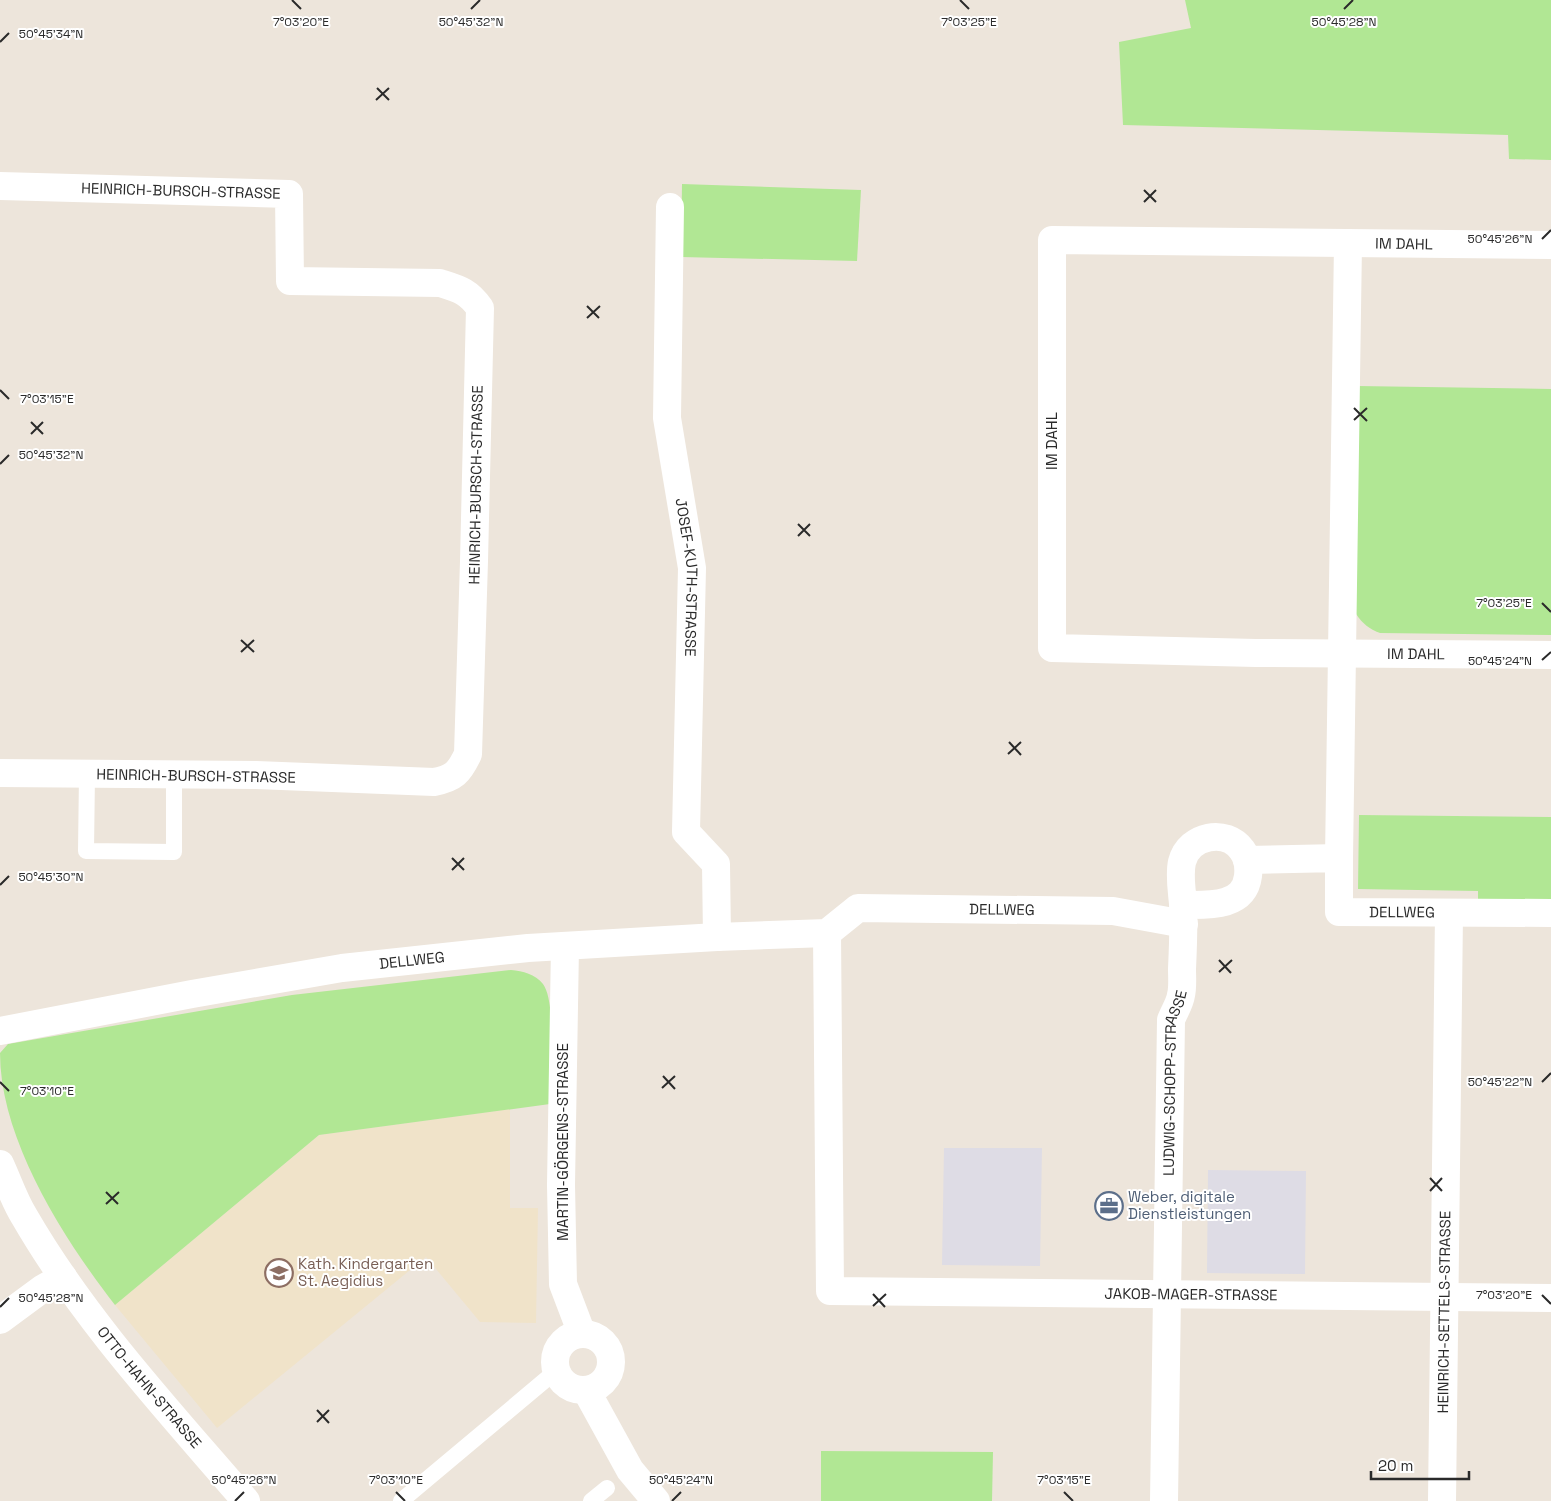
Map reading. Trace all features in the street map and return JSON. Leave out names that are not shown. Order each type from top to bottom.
[{"type":"street","name":"HEINRICH-BURSCH-STRASSE","points":[[0,186],[288,194],[290,281],[440,283],[471,296],[480,308],[468,754],[461,769],[449,779],[434,782],[174,774],[0,773]]},
{"type":"street","name":"JOSEF-KUTH-STRASSE","points":[[670,207],[666,418],[692,568],[686,832],[716,864],[717,937]]},
{"type":"street","name":"IM DAHL","points":[[1551,245],[1052,240],[1052,648],[1246,653],[1341,652],[1551,655]]},
{"type":"street","points":[[1183,914],[1227,902],[1236,897],[1243,890],[1248,880],[1247,860],[1339,858],[1348,243]]},
{"type":"street","name":"LUDWIG-SCHOPP-STRASSE","points":[[1164,1501],[1171,1020],[1181,996],[1182,863],[1186,853],[1194,844],[1203,839],[1214,837],[1224,838],[1234,843],[1242,850],[1247,860]]},
{"type":"street","name":"DELLWEG","points":[[1339,858],[1339,912],[1551,913]]},
{"type":"street","name":"DELLWEG","points":[[0,1031],[192,994],[342,968],[528,948],[717,937],[827,933],[858,908],[1113,911],[1183,914]]},
{"type":"street","name":"HEINRICH-SETTELS-STRASSE","points":[[1442,1501],[1449,913]]},
{"type":"street","name":"JAKOB-MAGER-STRASSE","points":[[827,933],[830,1291],[1551,1298]]},
{"type":"street","name":"MARTIN-GÖRGENS-STRASSE","points":[[566,946],[561,1185],[563,1284],[582,1334]]},
{"type":"street","name":"OTTO-HAHN-STRASSE","points":[[0,1164],[23,1215],[63,1278],[115,1348],[246,1501]]},
{"type":"street","points":[[0,1320],[42,1289],[63,1278]]},
{"type":"street","points":[[582,1334],[600,1340],[607,1347],[611,1365],[603,1382],[596,1388],[586,1390],[574,1389],[563,1382],[556,1371],[555,1361],[558,1351],[564,1342],[582,1334]]},
{"type":"street","points":[[586,1390],[630,1470],[656,1501]]},
{"type":"lane","points":[[87,774],[86,851],[174,852],[174,774]]},
{"type":"lane","points":[[401,1501],[556,1371]]},
{"type":"lane","points":[[591,1501],[607,1488]]},
{"type":"shaded area","name":"Kath. Kindergarten St. Aegidius","points":[[510,1109],[510,1208],[538,1208],[536,1323],[480,1322],[426,1257],[217,1428],[115,1305],[319,1135]]},
{"type":"shaded area","points":[[944,1148],[1042,1148],[1040,1266],[942,1265]]},
{"type":"shaded area","points":[[1208,1170],[1306,1171],[1305,1274],[1207,1273]]},
{"type":"green space","points":[[1185,0],[1551,0],[1551,160],[1509,159],[1508,135],[1123,125],[1119,42],[1191,28]]},
{"type":"green space","points":[[682,184],[861,190],[857,261],[681,257]]},
{"type":"green space","points":[[1357,386],[1551,389],[1551,635],[1380,633],[1369,628],[1359,618],[1356,614]]},
{"type":"green space","points":[[1359,815],[1551,817],[1551,903],[1478,902],[1478,891],[1358,889]]},
{"type":"green space","points":[[511,970],[533,975],[543,984],[547,994],[551,1023],[550,1104],[319,1135],[115,1305],[75,1249],[38,1186],[23,1153],[11,1119],[3,1086],[0,1053],[8,1044],[292,995]]},
{"type":"green space","points":[[821,1451],[993,1452],[992,1501],[821,1501]]},
{"type":"place","name":"Weber, digitale Dienstleistungen","points":[[1109,1206]]},
{"type":"place","name":"Kath. Kindergarten St. Aegidius","points":[[279,1273]]}]
